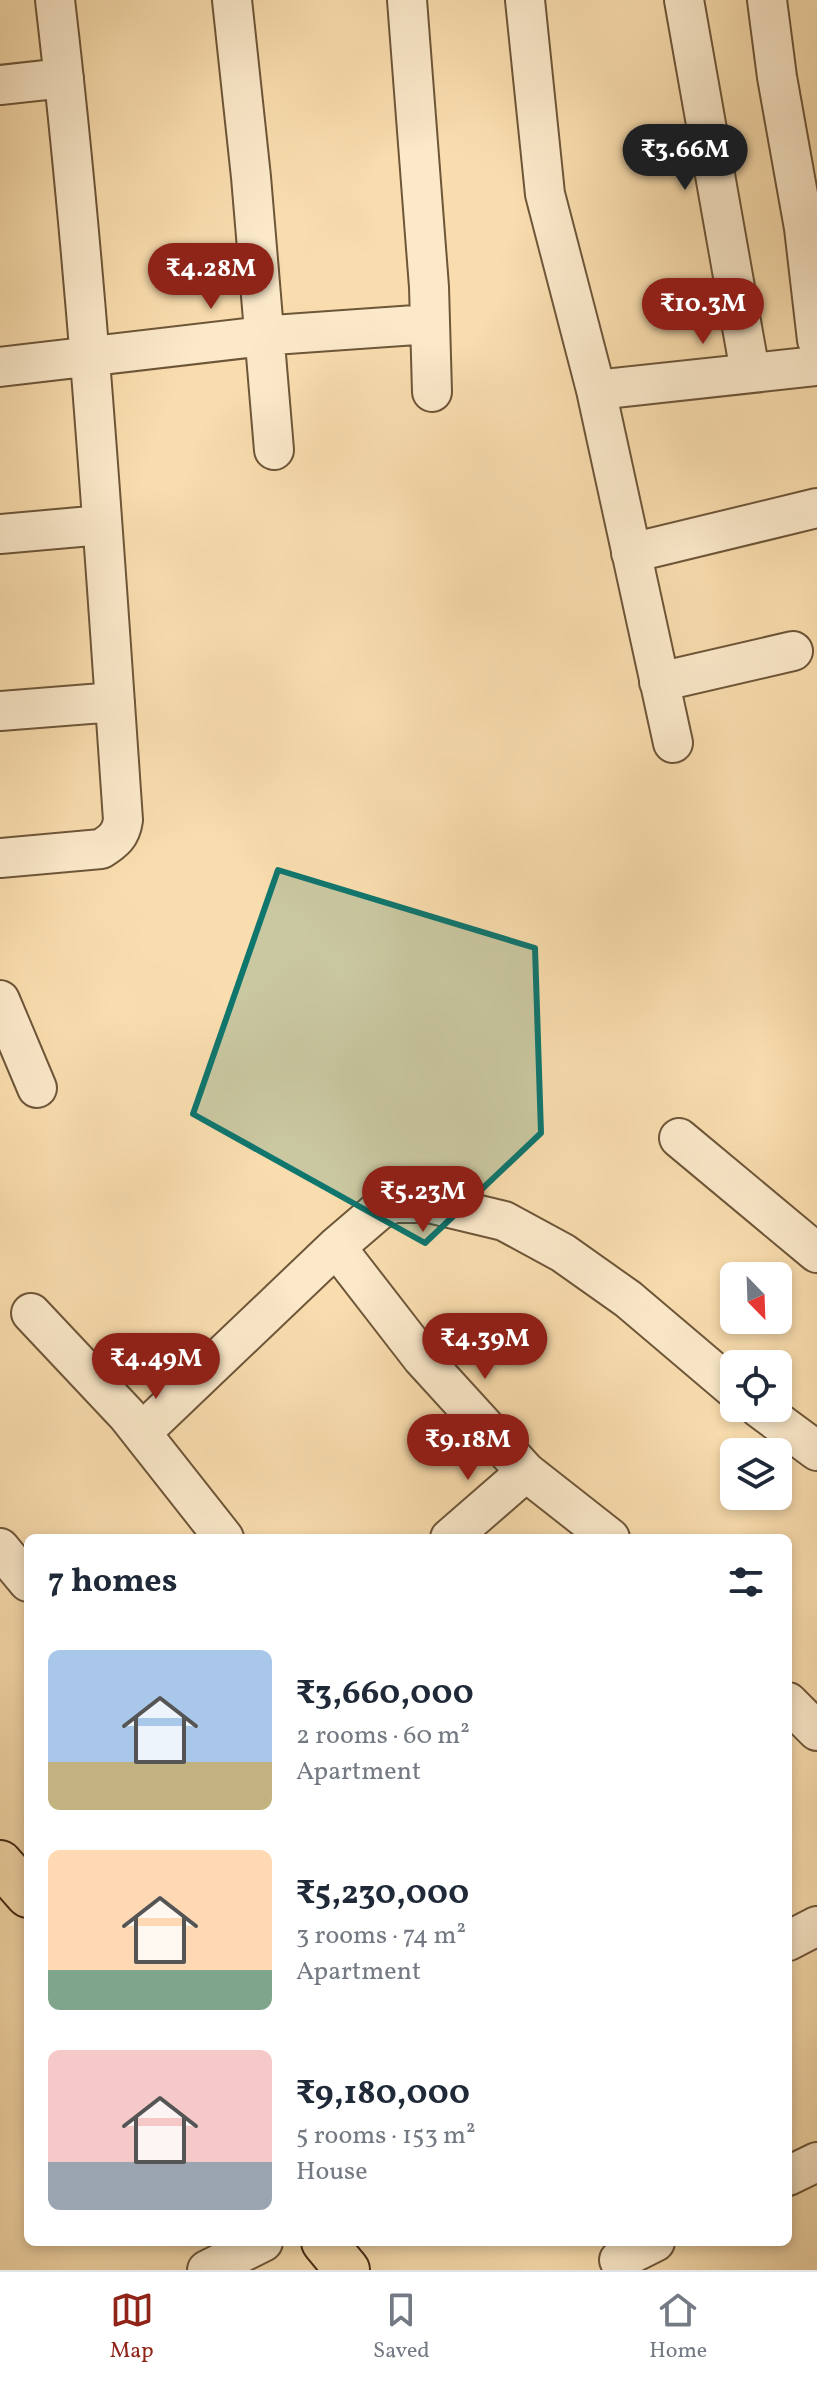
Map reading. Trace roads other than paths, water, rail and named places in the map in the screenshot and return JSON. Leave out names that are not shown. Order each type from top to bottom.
[{"type":"main road","points":[[0,1863],[24,1890]]},
{"type":"main road","points":[[327,2246],[347,2270]]},
{"type":"street","points":[[0,858],[101,849],[115,841],[122,830],[123,820],[90,356],[55,0]]},
{"type":"street","points":[[232,0],[274,450]]},
{"type":"street","points":[[407,0],[432,392]]},
{"type":"street","points":[[525,0],[545,194],[596,390],[673,743]]},
{"type":"street","points":[[684,0],[750,372]]},
{"type":"street","points":[[767,0],[777,77],[804,228],[817,340]]},
{"type":"street","points":[[0,85],[64,78]]},
{"type":"street","points":[[0,367],[265,336],[430,324]]},
{"type":"street","points":[[596,390],[817,366]]},
{"type":"street","points":[[631,553],[817,508]]},
{"type":"street","points":[[0,534],[102,525]]},
{"type":"street","points":[[659,682],[793,651]]},
{"type":"street","points":[[0,711],[115,702]]},
{"type":"street","points":[[0,1000],[21,1078]]},
{"type":"street","points":[[679,1138],[817,1253]]},
{"type":"street","points":[[141,1433],[336,1247],[378,1211],[393,1203],[429,1203],[504,1221],[563,1253],[628,1299],[720,1377]]},
{"type":"street","points":[[336,1247],[422,1358],[526,1472],[605,1534]]},
{"type":"street","points":[[31,1313],[141,1433],[221,1534]]},
{"type":"street","points":[[778,1422],[817,1451]]},
{"type":"street","points":[[455,1534],[526,1472]]},
{"type":"street","points":[[0,1548],[24,1577]]},
{"type":"street","points":[[792,1706],[817,1731]]},
{"type":"street","points":[[792,1939],[817,1926]]},
{"type":"street","points":[[792,2174],[817,2162]]},
{"type":"street","points":[[207,2270],[255,2246]]},
{"type":"street","points":[[619,2260],[647,2246]]}]
